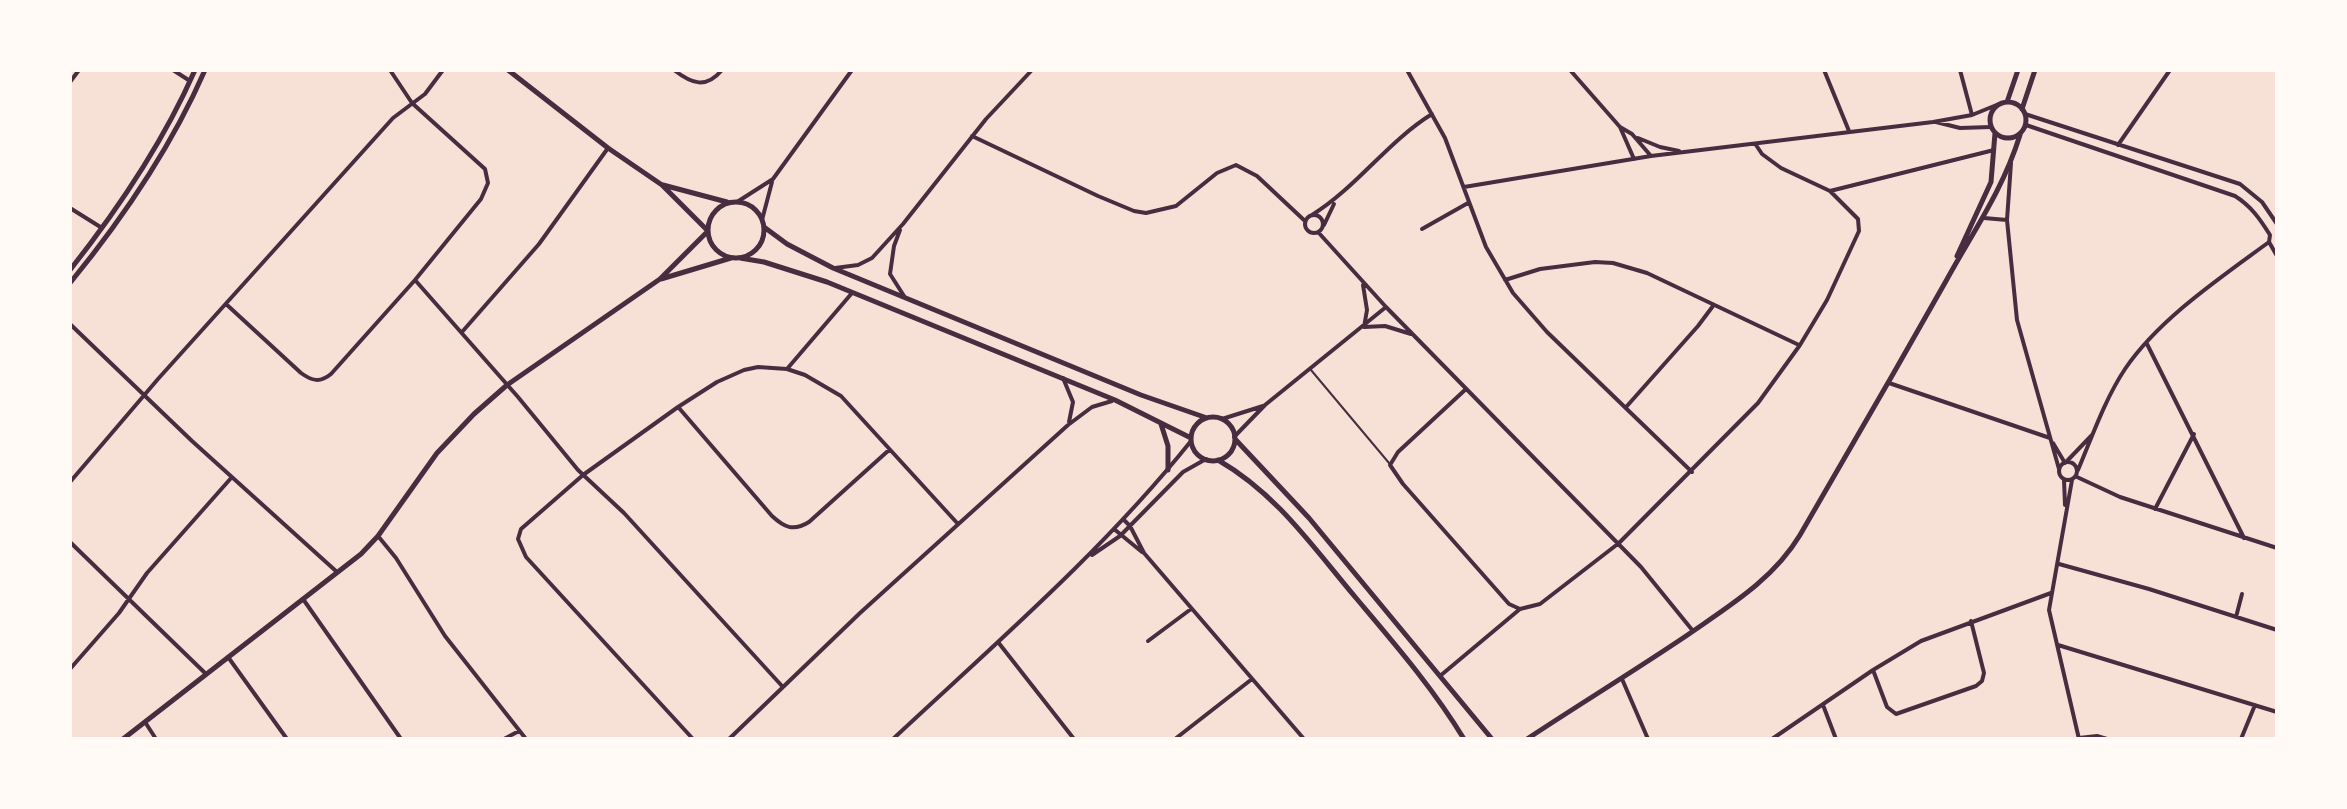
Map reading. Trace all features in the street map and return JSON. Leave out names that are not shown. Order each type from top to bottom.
[{"type":"street","points":[[70,82],[79,70]]},
{"type":"street","points":[[173,70],[190,81]]},
{"type":"street","points":[[70,270],[155,150],[174,118],[195,70]]},
{"type":"street","points":[[70,283],[109,233],[169,144],[205,70]]},
{"type":"street","points":[[226,304],[301,373],[315,381],[321,380],[331,374],[415,280],[481,199],[489,176],[478,161],[412,103],[390,70]]},
{"type":"street","points":[[70,482],[144,395],[398,113],[430,89],[443,70]]},
{"type":"street","points":[[508,70],[608,148],[662,185],[707,231],[715,249],[731,258]]},
{"type":"street","points":[[674,70],[699,84],[713,80],[722,70]]},
{"type":"street","points":[[762,220],[773,179],[852,70]]},
{"type":"street","points":[[833,268],[866,262],[903,224],[972,136],[1032,70]]},
{"type":"street","points":[[1407,70],[1432,114],[1486,247],[1505,280],[1547,332],[1692,472]]},
{"type":"street","points":[[1570,70],[1620,127],[1634,159]]},
{"type":"street","points":[[1824,70],[1849,131]]},
{"type":"street","points":[[1960,70],[1972,115]]},
{"type":"street","points":[[2007,102],[2018,70]]},
{"type":"street","points":[[1527,739],[1622,679],[1763,581],[1790,551],[1984,218],[2026,125],[2024,111],[2035,70]]},
{"type":"street","points":[[2118,145],[2170,70]]},
{"type":"street","points":[[1464,187],[1651,156],[1933,122],[1972,115],[2007,102],[2118,145],[2240,184],[2262,202],[2277,224]]},
{"type":"street","points":[[1951,272],[1991,182],[1994,150],[1990,117],[1999,104]]},
{"type":"street","points":[[1305,221],[1335,201],[1390,147],[1432,114]]},
{"type":"street","points":[[1933,122],[1993,130],[2004,138],[2020,135]]},
{"type":"street","points":[[2026,125],[2235,196],[2245,202],[2262,222],[2277,256]]},
{"type":"street","points":[[1620,127],[1660,147],[1685,152]]},
{"type":"street","points":[[1632,134],[1651,156]]},
{"type":"street","points":[[972,136],[1134,211],[1146,213],[1176,206],[1217,173],[1236,165],[1257,176],[1305,221],[1309,232],[1318,232],[1323,227],[1335,201]]},
{"type":"street","points":[[1440,676],[1520,609],[1540,604],[1619,543],[1758,403],[1800,345],[1827,300],[1859,231],[1858,219],[1830,191],[1781,168],[1762,154],[1756,145]]},
{"type":"street","points":[[462,332],[539,244],[608,148]]},
{"type":"street","points":[[1830,191],[1994,150]]},
{"type":"street","points":[[2011,163],[2007,220],[2017,320],[2060,476],[2064,480],[2065,515],[2049,610],[2079,738],[2097,736],[2107,739]]},
{"type":"street","points":[[123,739],[361,554],[378,536],[437,453],[507,385],[660,279],[707,231],[714,212],[773,179]]},
{"type":"street","points":[[662,185],[752,207],[762,220],[764,236],[755,251],[740,258]]},
{"type":"street","points":[[1422,229],[1468,203]]},
{"type":"street","points":[[70,208],[109,233]]},
{"type":"street","points":[[1312,215],[1321,218],[1323,227]]},
{"type":"street","points":[[1984,218],[2007,220]]},
{"type":"street","points":[[903,224],[894,246],[890,274],[908,300]]},
{"type":"street","points":[[764,227],[787,244],[833,268],[1141,395],[1207,418],[1222,419],[1265,405]]},
{"type":"street","points":[[1318,232],[1386,307],[1619,543],[1693,631]]},
{"type":"street","points":[[2065,515],[2093,434],[2123,373],[2146,343],[2194,300],[2269,242]]},
{"type":"street","points":[[660,279],[731,258],[799,272],[1115,400],[1191,439],[1196,452],[1206,459]]},
{"type":"street","points":[[1505,280],[1540,269],[1613,263],[1647,273],[1800,345]]},
{"type":"street","points":[[415,280],[583,475],[667,558],[782,686]]},
{"type":"street","points":[[1362,282],[1367,302],[1364,327]]},
{"type":"street","points":[[787,369],[852,293]]},
{"type":"street","points":[[1627,406],[1713,306]]},
{"type":"street","points":[[1218,460],[1230,452],[1234,438],[1265,405],[1386,307]]},
{"type":"street","points":[[70,324],[337,572]]},
{"type":"street","points":[[1364,327],[1396,327],[1414,335]]},
{"type":"street","points":[[2146,343],[2244,538]]},
{"type":"street","points":[[693,739],[526,557],[520,545],[521,529],[583,475],[717,382],[758,367],[787,369],[817,380],[841,396],[958,524]]},
{"type":"street","points":[[1063,378],[1073,402],[1068,425]]},
{"type":"street","points":[[1889,383],[2050,438],[2065,462]]},
{"type":"street","points":[[1466,389],[1398,452],[1390,465],[1403,484],[1501,595],[1520,609]]},
{"type":"street","points":[[729,739],[782,686],[1068,425],[1092,407],[1115,400]]},
{"type":"street","points":[[678,407],[772,516],[790,528],[800,528],[809,522],[889,450]]},
{"type":"street","points":[[893,739],[1087,559],[1168,470],[1191,439],[1196,425],[1207,418]]},
{"type":"street","points":[[1222,419],[1231,426],[1234,438],[1309,518],[1492,739]]},
{"type":"street","points":[[1161,423],[1168,446],[1168,470]]},
{"type":"street","points":[[2059,469],[2093,434]]},
{"type":"street","points":[[2155,509],[2194,434]]},
{"type":"street","points":[[1087,559],[1120,536],[1176,477],[1206,459],[1218,460],[1261,488],[1291,520],[1431,689],[1464,739]]},
{"type":"street","points":[[2065,462],[2074,463],[2076,476]]},
{"type":"street","points":[[2064,480],[2076,476],[2120,497],[2277,548]]},
{"type":"street","points":[[70,669],[147,573],[232,477]]},
{"type":"street","points":[[1123,519],[1144,553],[1304,739]]},
{"type":"street","points":[[1114,529],[1144,553]]},
{"type":"street","points":[[378,536],[396,558],[445,636],[526,739]]},
{"type":"street","points":[[70,542],[206,674]]},
{"type":"street","points":[[2059,564],[2277,630]]},
{"type":"street","points":[[1772,739],[1921,641],[2051,593]]},
{"type":"street","points":[[2236,617],[2242,594]]},
{"type":"street","points":[[303,599],[401,739]]},
{"type":"street","points":[[1148,641],[1191,609]]},
{"type":"street","points":[[1873,670],[1887,707],[1896,714],[1976,686],[1982,681],[1984,673],[1971,621]]},
{"type":"street","points":[[998,642],[1074,739]]},
{"type":"street","points":[[2058,645],[2277,712]]},
{"type":"street","points":[[228,657],[287,739]]},
{"type":"street","points":[[1175,739],[1252,679]]},
{"type":"street","points":[[1622,679],[1648,739]]},
{"type":"street","points":[[1823,705],[1836,739]]},
{"type":"street","points":[[2241,739],[2255,705]]},
{"type":"street","points":[[145,722],[156,739]]},
{"type":"street","points":[[504,739],[519,731]]},
{"type":"lane","points":[[1310,369],[1390,465]]}]
